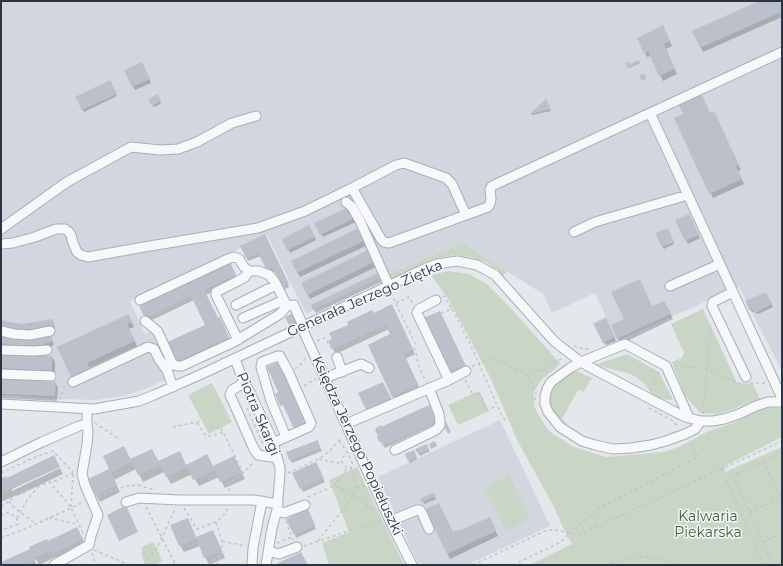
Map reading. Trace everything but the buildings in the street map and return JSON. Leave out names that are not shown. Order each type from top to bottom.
[{"type":"street","points":[[352,188],[381,239],[384,242],[389,243],[488,207],[491,199],[490,188],[492,186],[782,52]]},
{"type":"street","points":[[650,113],[782,398]]},
{"type":"street","points":[[1,229],[67,182],[131,147],[160,150],[178,149],[197,142],[232,123],[256,116]]},
{"type":"street","points":[[1,244],[13,243],[35,237],[56,229],[65,229],[69,232],[78,252],[88,258],[258,228],[305,211],[396,165],[404,163],[446,178],[452,184],[466,215]]},
{"type":"street","points":[[574,232],[595,222],[688,195]]},
{"type":"street","points":[[346,202],[352,207],[360,222],[390,289]]},
{"type":"street","points":[[140,300],[234,257],[239,260],[249,271],[259,271],[269,275],[285,303]]},
{"type":"street","name":"Generała Jerzego Ziętka","points":[[1,404],[94,409],[139,401],[154,396],[390,289],[437,264],[457,261],[477,265],[495,275],[554,340],[582,362],[665,407],[689,418],[702,421],[713,421],[739,414],[768,402],[782,402]]},
{"type":"street","points":[[670,286],[720,264]]},
{"type":"street","points":[[238,340],[216,295],[216,292],[245,277],[249,271]]},
{"type":"street","points":[[236,305],[276,285]]},
{"type":"street","points":[[733,292],[713,302],[712,306],[745,381]]},
{"type":"street","points":[[436,300],[419,309],[417,313],[449,380]]},
{"type":"street","points":[[145,320],[158,332],[173,365],[182,366],[238,340],[280,314],[285,303]]},
{"type":"street","points":[[243,318],[285,303]]},
{"type":"street","name":"Księdza Jerzego Popiełuszki","points":[[285,303],[294,305],[322,378],[347,427],[387,520],[412,565]]},
{"type":"street","points":[[1,331],[30,335],[50,331]]},
{"type":"street","points":[[689,418],[666,366],[625,344],[570,368],[551,382],[546,389],[545,404],[548,412],[560,427],[582,441],[601,447],[613,449],[632,448],[666,441],[695,429],[702,421]]},
{"type":"street","points":[[70,382],[148,347],[154,349],[167,370],[173,387]]},
{"type":"street","points":[[1,350],[47,350]]},
{"type":"street","points":[[273,443],[309,427],[310,425],[310,420],[289,372],[280,356],[278,356],[262,362],[261,367],[271,401],[286,437]]},
{"type":"street","points":[[337,357],[342,372]]},
{"type":"street","name":"Piotra Skargi","points":[[235,359],[273,443],[280,468],[280,510],[272,528],[272,547],[266,565]]},
{"type":"street","points":[[322,378],[361,364],[369,368]]},
{"type":"street","points":[[347,427],[464,372]]},
{"type":"street","points":[[1,374],[51,376]]},
{"type":"street","points":[[244,381],[232,390],[230,395],[258,455],[270,457],[277,456]]},
{"type":"street","points":[[395,450],[436,430],[440,425],[439,414],[429,388]]},
{"type":"street","points":[[54,565],[89,545],[98,515],[85,485],[82,474],[88,432],[87,409]]},
{"type":"street","points":[[1,462],[87,421]]},
{"type":"street","points":[[126,502],[139,498],[262,501],[284,512],[304,501]]},
{"type":"street","points":[[252,565],[253,548],[262,501]]},
{"type":"street","points":[[387,520],[420,510],[429,529]]},
{"type":"street","points":[[272,547],[276,554],[297,548]]},
{"type":"path","points":[[390,289],[415,343],[414,348],[418,364],[429,388]]},
{"type":"path","points":[[436,300],[444,296],[457,317],[497,406],[505,420]]},
{"type":"path","points":[[396,303],[407,298]]},
{"type":"path","points":[[441,313],[452,309]]},
{"type":"path","points":[[702,421],[711,322]]},
{"type":"path","points":[[289,372],[301,364],[308,355]]},
{"type":"path","points":[[497,406],[487,410],[479,392],[473,395],[464,372],[478,363],[493,357],[528,375],[536,391],[535,402],[539,407]]},
{"type":"path","points":[[528,375],[565,357]]},
{"type":"path","points":[[666,366],[707,369],[737,383],[745,381],[770,383],[774,381]]},
{"type":"path","points":[[296,390],[322,378]]},
{"type":"path","points":[[60,400],[70,382]]},
{"type":"path","points":[[513,565],[559,543],[601,507],[698,457],[682,429],[671,420],[646,406]]},
{"type":"path","points":[[87,421],[119,439]]},
{"type":"path","points":[[173,427],[202,422]]},
{"type":"path","points":[[197,423],[208,437],[223,432]]},
{"type":"path","points":[[285,474],[319,459],[330,451],[339,441],[347,427]]},
{"type":"path","points":[[221,428],[243,473]]},
{"type":"path","points":[[318,541],[354,495],[356,487],[351,468],[353,466],[351,459],[339,441]]},
{"type":"path","points":[[472,565],[547,530],[556,530],[579,535],[782,441]]},
{"type":"path","points":[[1,473],[33,458],[53,451],[77,476]]},
{"type":"path","points":[[342,462],[348,453]]},
{"type":"path","points":[[773,565],[733,475],[782,453]]},
{"type":"path","points":[[179,500],[197,529],[216,522],[226,512],[230,500],[231,495],[228,483],[243,473],[257,459],[258,455]]},
{"type":"path","points":[[319,459],[337,463],[342,462]]},
{"type":"path","points":[[342,462],[347,468]]},
{"type":"path","points":[[764,462],[781,497],[782,503]]},
{"type":"path","points":[[304,501],[334,486],[347,468]]},
{"type":"path","points":[[1,507],[21,492],[51,483],[73,473]]},
{"type":"path","points":[[71,507],[73,473]]},
{"type":"path","points":[[726,480],[764,565]]},
{"type":"path","points":[[356,487],[368,486],[366,482]]},
{"type":"path","points":[[51,483],[71,507]]},
{"type":"path","points":[[334,486],[350,491],[365,505],[381,514]]},
{"type":"path","points":[[1,530],[18,524],[17,518],[28,499],[38,487]]},
{"type":"path","points":[[749,512],[781,497]]},
{"type":"path","points":[[144,565],[157,548],[179,500]]},
{"type":"path","points":[[9,501],[11,505],[36,524]]},
{"type":"path","points":[[145,504],[176,565]]},
{"type":"path","points":[[1,538],[36,524],[71,507]]},
{"type":"path","points":[[280,510],[297,548],[387,520]]},
{"type":"path","points":[[2,515],[6,512],[17,518]]},
{"type":"path","points":[[49,518],[79,524]]},
{"type":"path","points":[[216,522],[222,541],[222,554],[217,565]]},
{"type":"path","points":[[10,528],[13,534]]},
{"type":"path","points":[[762,542],[782,533]]},
{"type":"path","points":[[272,547],[292,537]]},
{"type":"path","points":[[222,541],[253,548]]},
{"type":"path","points":[[91,549],[96,565]]},
{"type":"path","points":[[208,565],[222,554]]},
{"type":"path","points":[[605,565],[637,556],[663,559],[680,565]]},
{"type":"shaded area","points":[[1,1],[782,1],[782,371],[739,287],[605,346],[592,323],[606,316],[595,293],[552,313],[543,294],[463,243],[388,274],[306,314],[267,235],[130,301],[145,334],[151,331],[174,375],[148,388],[123,396],[97,400],[1,395]]},
{"type":"shaded area","points":[[500,420],[550,526],[467,565],[419,565],[378,477]]},
{"type":"green space","points":[[463,243],[507,271],[503,276],[498,270],[486,262],[471,257],[454,255],[425,263],[391,279],[388,274]]},
{"type":"green space","name":"Kalwaria Piekarska","points":[[449,271],[469,274],[487,284],[560,363],[542,379],[534,391],[534,406],[550,432],[574,447],[606,457],[664,452],[679,447],[707,432],[738,421],[766,407],[782,408],[782,437],[725,466],[725,472],[782,447],[782,565],[529,565],[572,544],[553,505],[517,440],[491,379],[449,300],[431,275]]},
{"type":"green space","points":[[703,309],[737,383],[753,384],[760,399],[719,414],[700,413],[685,395],[672,362],[682,358],[684,353],[671,324]]},
{"type":"green space","points":[[627,354],[659,372],[673,400],[659,399],[652,394],[643,382],[631,374],[595,365]]},
{"type":"green space","points":[[576,371],[592,378],[583,392],[578,390],[562,419],[567,423],[564,426],[549,407],[548,398],[552,386],[563,376]]},
{"type":"green space","points":[[212,383],[232,422],[209,434],[188,395]]},
{"type":"green space","points":[[479,391],[489,411],[458,425],[448,405]]},
{"type":"green space","points":[[357,467],[404,565],[329,565],[322,543],[349,532],[329,480]]},
{"type":"green space","points":[[509,475],[530,519],[506,531],[485,487]]},
{"type":"green space","points":[[153,542],[162,561],[155,565],[146,565],[142,557],[142,547]]}]
